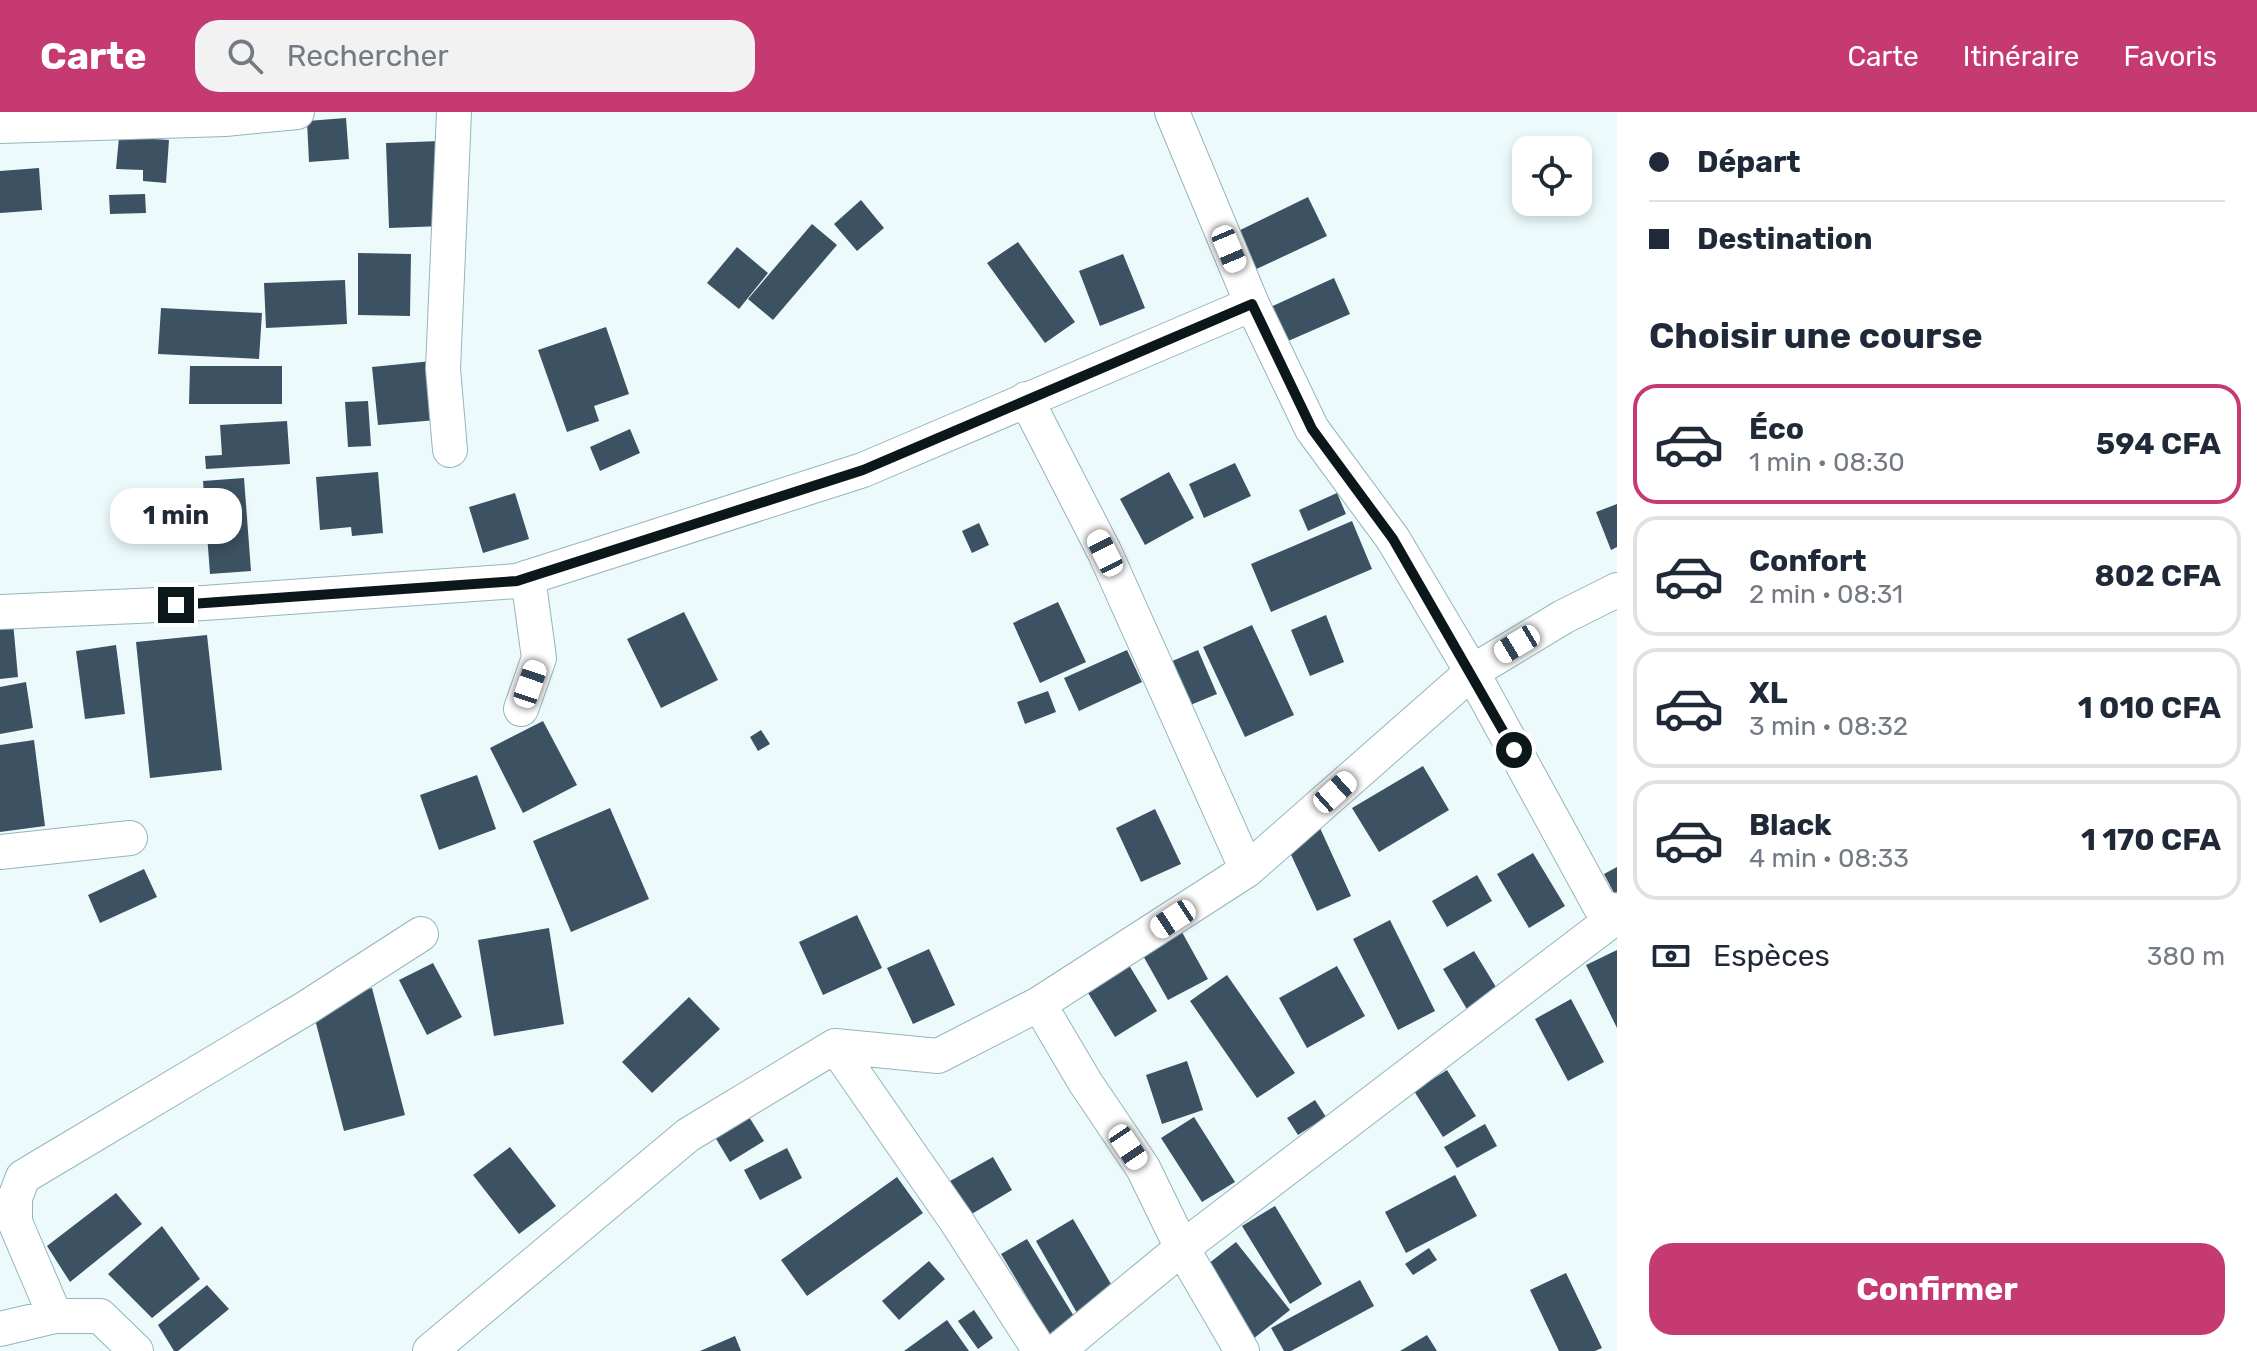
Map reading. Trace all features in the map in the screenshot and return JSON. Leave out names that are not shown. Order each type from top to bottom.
[{"type":"street","points":[[0,126],[225,119],[297,112]]},
{"type":"street","points":[[450,450],[443,369],[454,112]]},
{"type":"street","points":[[1057,1351],[1182,1248],[1617,914],[1600,906],[1472,672],[1393,539],[1312,429],[1252,304],[1172,112]]},
{"type":"street","points":[[0,612],[204,603],[517,581],[863,470],[1252,304]]},
{"type":"street","points":[[1026,399],[1105,553],[1247,870]]},
{"type":"street","points":[[521,709],[539,658],[528,577]]},
{"type":"street","points":[[430,1351],[688,1135],[835,1046],[938,1056],[1039,1004],[1247,870],[1472,672],[1563,617],[1617,590]]},
{"type":"street","points":[[0,852],[130,838]]},
{"type":"street","points":[[55,1316],[15,1222],[15,1198],[23,1177],[306,1008],[421,934]]},
{"type":"street","points":[[1039,1004],[1085,1082],[1143,1168],[1182,1248],[1242,1351]]},
{"type":"street","points":[[835,1046],[957,1222],[1040,1351]]},
{"type":"street","points":[[0,1329],[55,1316],[100,1316],[136,1351]]},
{"type":"building","points":[[346,118],[349,159],[309,162],[307,121]]},
{"type":"building","points":[[119,137],[169,140],[166,183],[143,181],[143,170],[116,169]]},
{"type":"building","points":[[441,141],[443,226],[389,228],[386,143]]},
{"type":"building","points":[[39,168],[42,210],[0,213],[0,171]]},
{"type":"building","points":[[145,194],[146,213],[110,214],[109,195]]},
{"type":"building","points":[[1308,197],[1327,236],[1246,274],[1228,236]]},
{"type":"building","points":[[861,200],[884,228],[857,251],[834,224]]},
{"type":"building","points":[[812,224],[837,245],[773,320],[748,299]]},
{"type":"building","points":[[1018,242],[1075,322],[1045,343],[987,263]]},
{"type":"building","points":[[737,247],[768,273],[739,309],[707,283]]},
{"type":"building","points":[[358,253],[411,254],[410,316],[358,315]]},
{"type":"building","points":[[1123,254],[1145,308],[1100,326],[1079,271]]},
{"type":"building","points":[[1334,278],[1350,314],[1279,345],[1262,311]]},
{"type":"building","points":[[345,280],[347,324],[266,328],[264,283]]},
{"type":"building","points":[[161,308],[262,313],[259,359],[158,354]]},
{"type":"building","points":[[606,327],[629,394],[594,406],[599,421],[567,432],[538,350]]},
{"type":"building","points":[[432,361],[437,420],[378,425],[372,367]]},
{"type":"building","points":[[190,366],[282,366],[282,404],[189,404]]},
{"type":"building","points":[[368,401],[371,446],[348,447],[345,402]]},
{"type":"building","points":[[287,421],[290,464],[206,469],[205,456],[222,455],[220,425]]},
{"type":"building","points":[[630,429],[640,453],[600,471],[590,447]]},
{"type":"building","points":[[1235,463],[1251,496],[1204,518],[1189,484]]},
{"type":"building","points":[[378,472],[383,533],[352,536],[351,527],[320,530],[316,477]]},
{"type":"building","points":[[1169,472],[1194,518],[1145,545],[1120,499]]},
{"type":"building","points":[[244,478],[251,571],[210,574],[203,481]]},
{"type":"building","points":[[515,493],[529,539],[483,553],[469,507]]},
{"type":"building","points":[[1337,493],[1346,514],[1308,531],[1299,510]]},
{"type":"building","points":[[1617,504],[1617,547],[1611,550],[1596,512]]},
{"type":"building","points":[[1352,521],[1372,569],[1271,612],[1251,564]]},
{"type":"building","points":[[979,523],[989,545],[972,553],[962,531]]},
{"type":"building","points":[[1058,602],[1086,662],[1040,683],[1013,623]]},
{"type":"building","points":[[12,611],[18,677],[0,679],[0,613]]},
{"type":"building","points":[[684,612],[718,680],[661,708],[627,639]]},
{"type":"building","points":[[1326,615],[1344,662],[1310,676],[1291,630]]},
{"type":"building","points":[[1252,625],[1294,715],[1245,737],[1203,647]]},
{"type":"building","points":[[207,635],[222,770],[150,778],[136,642]]},
{"type":"building","points":[[116,645],[125,714],[85,719],[76,651]]},
{"type":"building","points":[[1127,650],[1142,682],[1079,711],[1064,678]]},
{"type":"building","points":[[1198,650],[1217,694],[1188,706],[1170,662]]},
{"type":"building","points":[[26,682],[33,728],[0,734],[0,687]]},
{"type":"building","points":[[1048,691],[1056,712],[1025,724],[1017,702]]},
{"type":"building","points":[[543,721],[577,785],[523,813],[490,748]]},
{"type":"building","points":[[761,730],[770,744],[758,751],[750,737]]},
{"type":"building","points":[[34,740],[45,826],[0,832],[0,745]]},
{"type":"building","points":[[1423,766],[1449,810],[1379,852],[1352,808]]},
{"type":"building","points":[[477,775],[496,829],[439,850],[420,795]]},
{"type":"building","points":[[610,808],[649,899],[571,932],[533,841]]},
{"type":"building","points":[[1155,809],[1181,864],[1141,882],[1116,828]]},
{"type":"building","points":[[1315,817],[1351,896],[1317,911],[1281,833]]},
{"type":"building","points":[[1533,853],[1565,906],[1529,928],[1497,874]]},
{"type":"building","points":[[1617,867],[1617,892],[1614,893],[1604,874]]},
{"type":"building","points":[[144,869],[157,897],[100,923],[88,895]]},
{"type":"building","points":[[1477,875],[1492,901],[1447,927],[1432,901]]},
{"type":"building","points":[[1168,907],[1208,979],[1168,1000],[1128,929]]},
{"type":"building","points":[[857,915],[882,968],[823,995],[799,942]]},
{"type":"building","points":[[1390,920],[1435,1011],[1398,1030],[1353,939]]},
{"type":"building","points":[[549,928],[564,1024],[494,1036],[478,940]]},
{"type":"building","points":[[1113,939],[1157,1011],[1115,1037],[1071,965]]},
{"type":"building","points":[[929,949],[955,1005],[913,1024],[887,968]]},
{"type":"building","points":[[1617,950],[1617,1028],[1586,965]]},
{"type":"building","points":[[1474,951],[1499,992],[1468,1011],[1443,969]]},
{"type":"building","points":[[433,963],[462,1017],[427,1035],[399,980]]},
{"type":"building","points":[[1337,966],[1365,1016],[1307,1048],[1279,998]]},
{"type":"building","points":[[1227,975],[1295,1073],[1257,1098],[1190,1001]]},
{"type":"building","points":[[372,988],[405,1115],[344,1131],[311,1004]]},
{"type":"building","points":[[689,997],[720,1029],[652,1093],[622,1062]]},
{"type":"building","points":[[1571,999],[1604,1062],[1568,1081],[1535,1019]]},
{"type":"building","points":[[1187,1061],[1203,1110],[1162,1124],[1146,1075]]},
{"type":"building","points":[[1447,1070],[1476,1116],[1443,1137],[1414,1091]]},
{"type":"building","points":[[1315,1100],[1326,1117],[1298,1135],[1287,1118]]},
{"type":"building","points":[[746,1112],[764,1141],[730,1162],[712,1132]]},
{"type":"building","points":[[1194,1117],[1235,1182],[1202,1202],[1161,1138]]},
{"type":"building","points":[[1485,1124],[1497,1146],[1457,1168],[1444,1147]]},
{"type":"building","points":[[510,1147],[556,1206],[519,1234],[473,1175]]},
{"type":"building","points":[[787,1148],[802,1178],[760,1200],[744,1170]]},
{"type":"building","points":[[993,1157],[1012,1190],[970,1215],[950,1181]]},
{"type":"building","points":[[1455,1175],[1477,1216],[1406,1253],[1385,1212]]},
{"type":"building","points":[[897,1177],[923,1213],[807,1296],[781,1260]]},
{"type":"building","points":[[116,1193],[142,1224],[70,1282],[47,1246]]},
{"type":"building","points":[[1275,1206],[1322,1284],[1290,1304],[1242,1226]]},
{"type":"building","points":[[1073,1219],[1115,1291],[1077,1313],[1036,1241]]},
{"type":"building","points":[[162,1226],[200,1279],[152,1318],[108,1274]]},
{"type":"building","points":[[1027,1239],[1075,1318],[1049,1334],[1001,1254]]},
{"type":"building","points":[[1236,1242],[1290,1310],[1253,1339],[1199,1271]]},
{"type":"building","points":[[1429,1248],[1437,1260],[1413,1275],[1405,1264]]},
{"type":"building","points":[[929,1261],[945,1279],[899,1320],[882,1301]]},
{"type":"building","points":[[1566,1273],[1602,1348],[1595,1351],[1559,1351],[1530,1290]]},
{"type":"building","points":[[1360,1280],[1374,1306],[1291,1351],[1284,1351],[1271,1328]]},
{"type":"building","points":[[207,1285],[229,1309],[178,1351],[174,1351],[158,1325]]},
{"type":"building","points":[[974,1310],[993,1338],[978,1349],[958,1321]]},
{"type":"building","points":[[947,1320],[969,1351],[904,1351]]},
{"type":"building","points":[[1427,1335],[1437,1351],[1400,1351]]},
{"type":"building","points":[[735,1336],[741,1351],[700,1351]]},
{"type":"route","points":[[176,605],[517,581],[863,470],[1252,304],[1312,429],[1393,539],[1514,750]]}]
